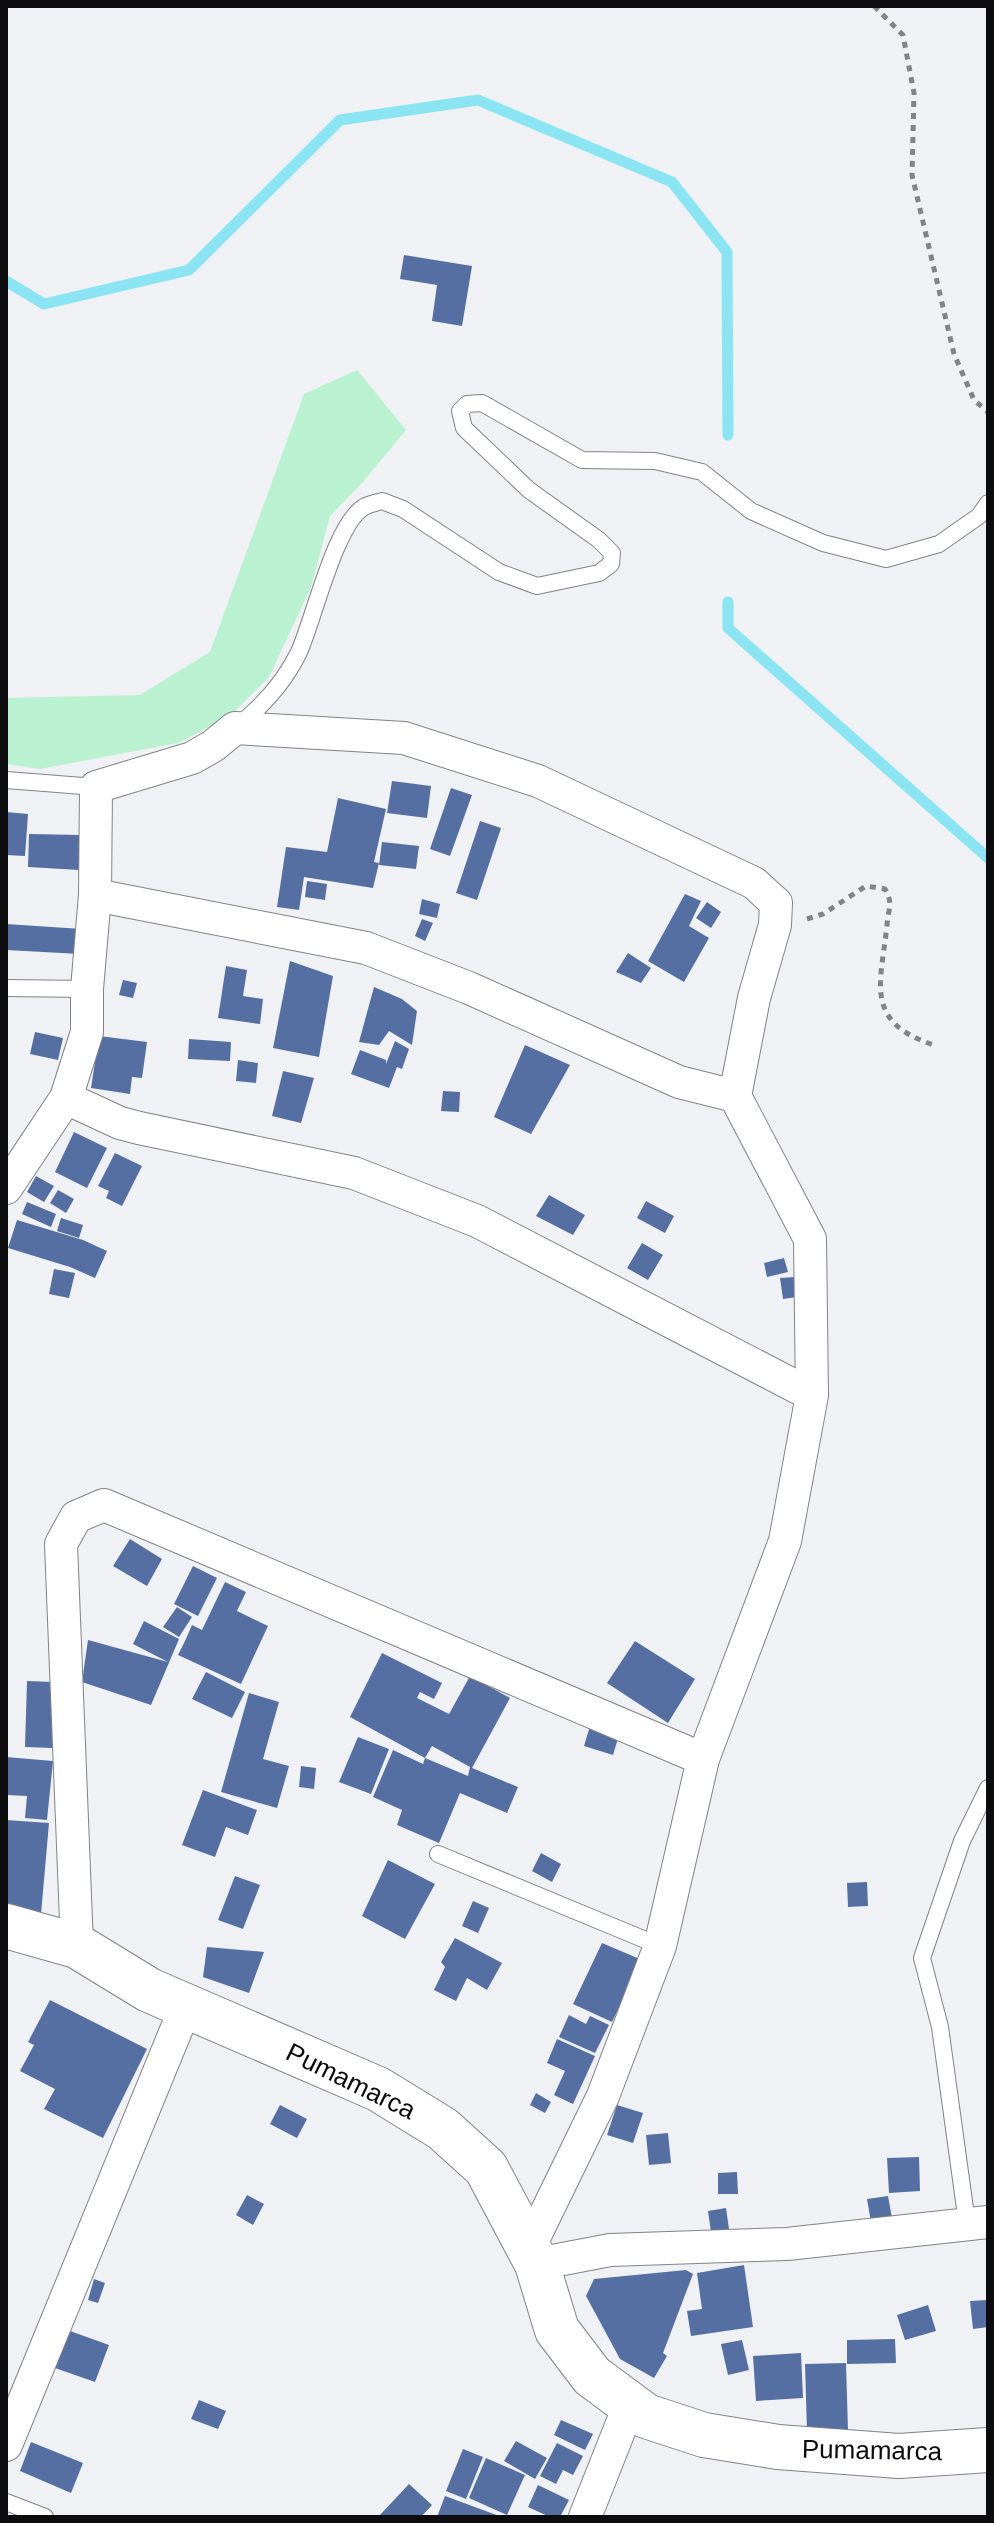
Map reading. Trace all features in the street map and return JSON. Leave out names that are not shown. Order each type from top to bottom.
[{"type":"main road","name":"Pumamarca","points":[[6,1926],[77,1946],[149,1990],[378,2089],[443,2129],[486,2168],[533,2256],[557,2330],[592,2376],[646,2416],[704,2435],[778,2447],[899,2456],[988,2450]]},
{"type":"street","points":[[6,1188],[66,1098],[87,1032],[87,989],[95,895],[96,787],[192,758],[235,728],[404,738],[449,752],[538,781],[754,883],[776,903],[775,925],[754,998],[735,1096],[810,1239],[812,1395],[785,1541],[703,1759],[660,1946],[603,2096],[533,2256],[787,2244],[978,2223]]},
{"type":"street","points":[[95,895],[366,948],[469,988],[679,1082],[735,1096]]},
{"type":"street","points":[[66,1098],[120,1123],[139,1128],[354,1173],[477,1221],[812,1395]]},
{"type":"street","points":[[77,1946],[61,1544],[76,1517],[104,1505],[703,1759]]},
{"type":"street","points":[[6,2445],[186,2006]]},
{"type":"street","points":[[585,2517],[629,2406]]},
{"type":"lane","points":[[235,728],[262,707],[284,679],[299,650],[336,545],[361,508],[382,501],[403,509],[499,572],[537,586],[599,573],[611,564],[612,553],[599,540],[529,490],[464,428],[460,411],[467,404],[482,403],[582,460],[655,461],[702,472],[751,511],[823,543],[886,559],[939,544],[979,516],[988,503]]},
{"type":"lane","points":[[6,780],[96,787]]},
{"type":"lane","points":[[6,988],[87,989]]},
{"type":"lane","points":[[978,2223],[940,2027],[922,1958],[962,1841],[988,1788]]},
{"type":"lane","points":[[438,1854],[660,1946]]},
{"type":"lane","points":[[6,2502],[45,2517]]},
{"type":"path","points":[[874,6],[903,35],[914,93],[912,175],[954,354],[974,400],[988,412]]},
{"type":"path","points":[[776,903],[802,921],[823,914],[866,886],[885,889],[891,901],[880,970],[882,1005],[891,1021],[910,1035],[934,1045]]},
{"type":"green space","points":[[357,370],[406,430],[330,516],[311,587],[269,677],[230,716],[178,743],[40,769],[6,764],[6,698],[140,695],[210,652],[304,394]]},
{"type":"building","points":[[404,255],[472,266],[462,326],[432,321],[437,285],[400,279]]},
{"type":"building","points":[[392,781],[431,786],[427,818],[387,813]]},
{"type":"building","points":[[451,788],[472,795],[450,856],[430,849]]},
{"type":"building","points":[[338,798],[386,809],[374,862],[379,863],[373,888],[304,877],[299,910],[277,907],[286,847],[327,852]]},
{"type":"building","points":[[6,812],[28,814],[25,856],[6,855]]},
{"type":"building","points":[[480,821],[501,828],[477,900],[456,893]]},
{"type":"building","points":[[29,834],[80,835],[79,870],[28,867]]},
{"type":"building","points":[[382,842],[419,846],[416,869],[379,865]]},
{"type":"building","points":[[307,881],[327,884],[325,900],[305,897]]},
{"type":"building","points":[[685,894],[701,901],[689,926],[709,938],[684,982],[648,961]]},
{"type":"building","points":[[422,899],[440,904],[437,918],[419,914]]},
{"type":"building","points":[[707,902],[721,912],[711,928],[696,918]]},
{"type":"building","points":[[422,919],[433,923],[425,941],[415,936]]},
{"type":"building","points":[[6,924],[82,929],[80,954],[6,950]]},
{"type":"building","points":[[628,953],[651,968],[641,983],[616,972]]},
{"type":"building","points":[[290,961],[333,976],[319,1057],[273,1048]]},
{"type":"building","points":[[226,966],[247,970],[243,996],[263,999],[260,1024],[218,1018]]},
{"type":"building","points":[[123,980],[137,983],[133,998],[119,995]]},
{"type":"building","points":[[374,987],[402,999],[417,1011],[412,1045],[389,1031],[379,1045],[359,1042]]},
{"type":"building","points":[[35,1032],[63,1038],[58,1060],[30,1054]]},
{"type":"building","points":[[99,1036],[147,1042],[142,1078],[132,1077],[130,1094],[91,1088]]},
{"type":"building","points":[[189,1039],[231,1042],[230,1061],[188,1059]]},
{"type":"building","points":[[395,1041],[409,1049],[402,1069],[397,1067],[389,1088],[351,1074],[360,1050],[386,1060],[386,1064]]},
{"type":"building","points":[[525,1045],[570,1065],[531,1134],[494,1117]]},
{"type":"building","points":[[238,1060],[258,1063],[256,1083],[236,1081]]},
{"type":"building","points":[[283,1071],[314,1078],[301,1123],[272,1116]]},
{"type":"building","points":[[443,1091],[460,1092],[459,1112],[441,1111]]},
{"type":"building","points":[[74,1132],[107,1148],[87,1188],[55,1172]]},
{"type":"building","points":[[115,1153],[142,1166],[122,1206],[106,1198],[109,1191],[98,1186]]},
{"type":"building","points":[[36,1176],[54,1186],[44,1202],[27,1192]]},
{"type":"building","points":[[58,1190],[74,1199],[66,1213],[50,1203]]},
{"type":"building","points":[[549,1195],[585,1215],[573,1235],[536,1216]]},
{"type":"building","points":[[646,1201],[674,1216],[665,1233],[637,1218]]},
{"type":"building","points":[[27,1202],[56,1214],[51,1227],[22,1214]]},
{"type":"building","points":[[61,1218],[83,1225],[79,1238],[57,1231]]},
{"type":"building","points":[[17,1220],[83,1240],[107,1251],[95,1278],[8,1248]]},
{"type":"building","points":[[642,1243],[663,1255],[648,1280],[627,1268]]},
{"type":"building","points":[[784,1258],[788,1272],[767,1277],[764,1263]]},
{"type":"building","points":[[54,1269],[75,1273],[69,1298],[49,1294]]},
{"type":"building","points":[[795,1277],[797,1297],[783,1299],[780,1278]]},
{"type":"building","points":[[130,1539],[162,1559],[147,1586],[113,1566]]},
{"type":"building","points":[[193,1566],[217,1578],[198,1616],[174,1604]]},
{"type":"building","points":[[225,1582],[246,1592],[237,1611],[268,1626],[241,1684],[178,1655],[192,1625],[202,1630]]},
{"type":"building","points":[[177,1607],[192,1617],[179,1637],[163,1627]]},
{"type":"building","points":[[144,1621],[179,1639],[151,1705],[82,1682],[88,1640],[168,1662],[133,1644]]},
{"type":"building","points":[[635,1641],[695,1679],[668,1723],[607,1683]]},
{"type":"building","points":[[382,1653],[442,1683],[434,1699],[420,1692],[417,1698],[449,1714],[470,1676],[510,1698],[472,1768],[518,1787],[507,1813],[460,1793],[439,1843],[397,1825],[402,1810],[373,1797],[393,1750],[423,1764],[425,1758],[350,1717]],"holes":[[[432,1746],[470,1767],[468,1776],[425,1758]]]},
{"type":"building","points":[[206,1672],[245,1692],[232,1718],[192,1699]]},
{"type":"building","points":[[27,1681],[53,1682],[52,1748],[25,1747]]},
{"type":"building","points":[[249,1693],[279,1702],[263,1759],[289,1766],[277,1808],[221,1792]]},
{"type":"building","points":[[590,1726],[619,1735],[613,1755],[584,1746]]},
{"type":"building","points":[[358,1737],[389,1749],[371,1794],[339,1782]]},
{"type":"building","points":[[6,1757],[53,1761],[47,1820],[25,1818],[27,1796],[6,1795]]},
{"type":"building","points":[[301,1766],[316,1768],[314,1789],[299,1787]]},
{"type":"building","points":[[203,1790],[257,1810],[248,1835],[226,1827],[215,1857],[182,1845]]},
{"type":"building","points":[[6,1820],[49,1823],[41,1914],[6,1912]]},
{"type":"building","points":[[541,1853],[561,1864],[552,1882],[532,1871]]},
{"type":"building","points":[[388,1860],[435,1884],[405,1939],[362,1916]]},
{"type":"building","points":[[235,1876],[260,1885],[243,1929],[218,1920]]},
{"type":"building","points":[[867,1882],[868,1906],[848,1907],[847,1883]]},
{"type":"building","points":[[473,1901],[489,1908],[478,1933],[462,1926]]},
{"type":"building","points":[[455,1938],[502,1963],[487,1990],[467,1978],[456,2001],[434,1990],[445,1967],[441,1962]]},
{"type":"building","points":[[602,1943],[642,1960],[612,2022],[573,2004]]},
{"type":"building","points":[[207,1947],[264,1952],[249,1993],[203,1977]]},
{"type":"building","points":[[50,2000],[147,2049],[103,2138],[44,2109],[55,2089],[20,2071],[34,2045],[28,2042]]},
{"type":"building","points":[[569,2015],[586,2024],[590,2016],[609,2025],[595,2053],[559,2037]]},
{"type":"building","points":[[557,2039],[595,2056],[573,2104],[554,2095],[565,2071],[547,2063]]},
{"type":"building","points":[[536,2093],[551,2102],[545,2113],[530,2105]]},
{"type":"building","points":[[280,2105],[307,2119],[297,2138],[270,2124]]},
{"type":"building","points":[[617,2105],[643,2113],[633,2143],[607,2135]]},
{"type":"building","points":[[668,2133],[671,2163],[649,2165],[646,2135]]},
{"type":"building","points":[[919,2157],[920,2191],[889,2193],[887,2158]]},
{"type":"building","points":[[737,2172],[738,2194],[718,2194],[718,2173]]},
{"type":"building","points":[[247,2195],[264,2204],[253,2225],[236,2215]]},
{"type":"building","points":[[888,2196],[892,2218],[871,2222],[867,2199]]},
{"type":"building","points":[[726,2208],[729,2229],[711,2232],[708,2211]]},
{"type":"building","points":[[744,2265],[753,2327],[691,2336],[687,2311],[702,2309],[697,2273]]},
{"type":"building","points":[[686,2270],[693,2274],[663,2353],[667,2356],[654,2378],[620,2359],[586,2296],[594,2279]]},
{"type":"building","points":[[94,2279],[105,2283],[98,2303],[88,2300]]},
{"type":"building","points":[[988,2300],[988,2327],[973,2329],[970,2301]]},
{"type":"building","points":[[928,2305],[936,2331],[905,2340],[897,2315]]},
{"type":"building","points":[[70,2331],[109,2345],[95,2382],[55,2368]]},
{"type":"building","points":[[895,2339],[896,2363],[847,2364],[847,2340]]},
{"type":"building","points":[[742,2340],[749,2370],[728,2375],[721,2344]]},
{"type":"building","points":[[801,2353],[803,2398],[756,2401],[753,2356]]},
{"type":"building","points":[[846,2363],[848,2431],[807,2432],[805,2364]]},
{"type":"building","points":[[199,2400],[226,2411],[218,2429],[191,2419]]},
{"type":"building","points":[[561,2420],[593,2434],[585,2450],[554,2435]]},
{"type":"building","points":[[516,2441],[547,2458],[535,2479],[504,2461]]},
{"type":"building","points":[[31,2442],[83,2463],[71,2493],[20,2471]]},
{"type":"building","points":[[557,2443],[583,2456],[573,2475],[563,2470],[556,2484],[540,2476]]},
{"type":"building","points":[[463,2449],[483,2457],[466,2499],[446,2491]]},
{"type":"building","points":[[486,2458],[525,2475],[507,2515],[469,2498]]},
{"type":"building","points":[[409,2484],[432,2505],[421,2517],[378,2517]]},
{"type":"building","points":[[538,2485],[569,2500],[560,2517],[550,2517],[528,2507]]},
{"type":"building","points":[[445,2496],[502,2517],[437,2517]]},
{"type":"waterway","points":[[6,281],[44,304],[189,270],[340,120],[478,100],[672,182],[727,252],[728,435]]},
{"type":"waterway","points":[[728,602],[728,628],[988,858]]}]
